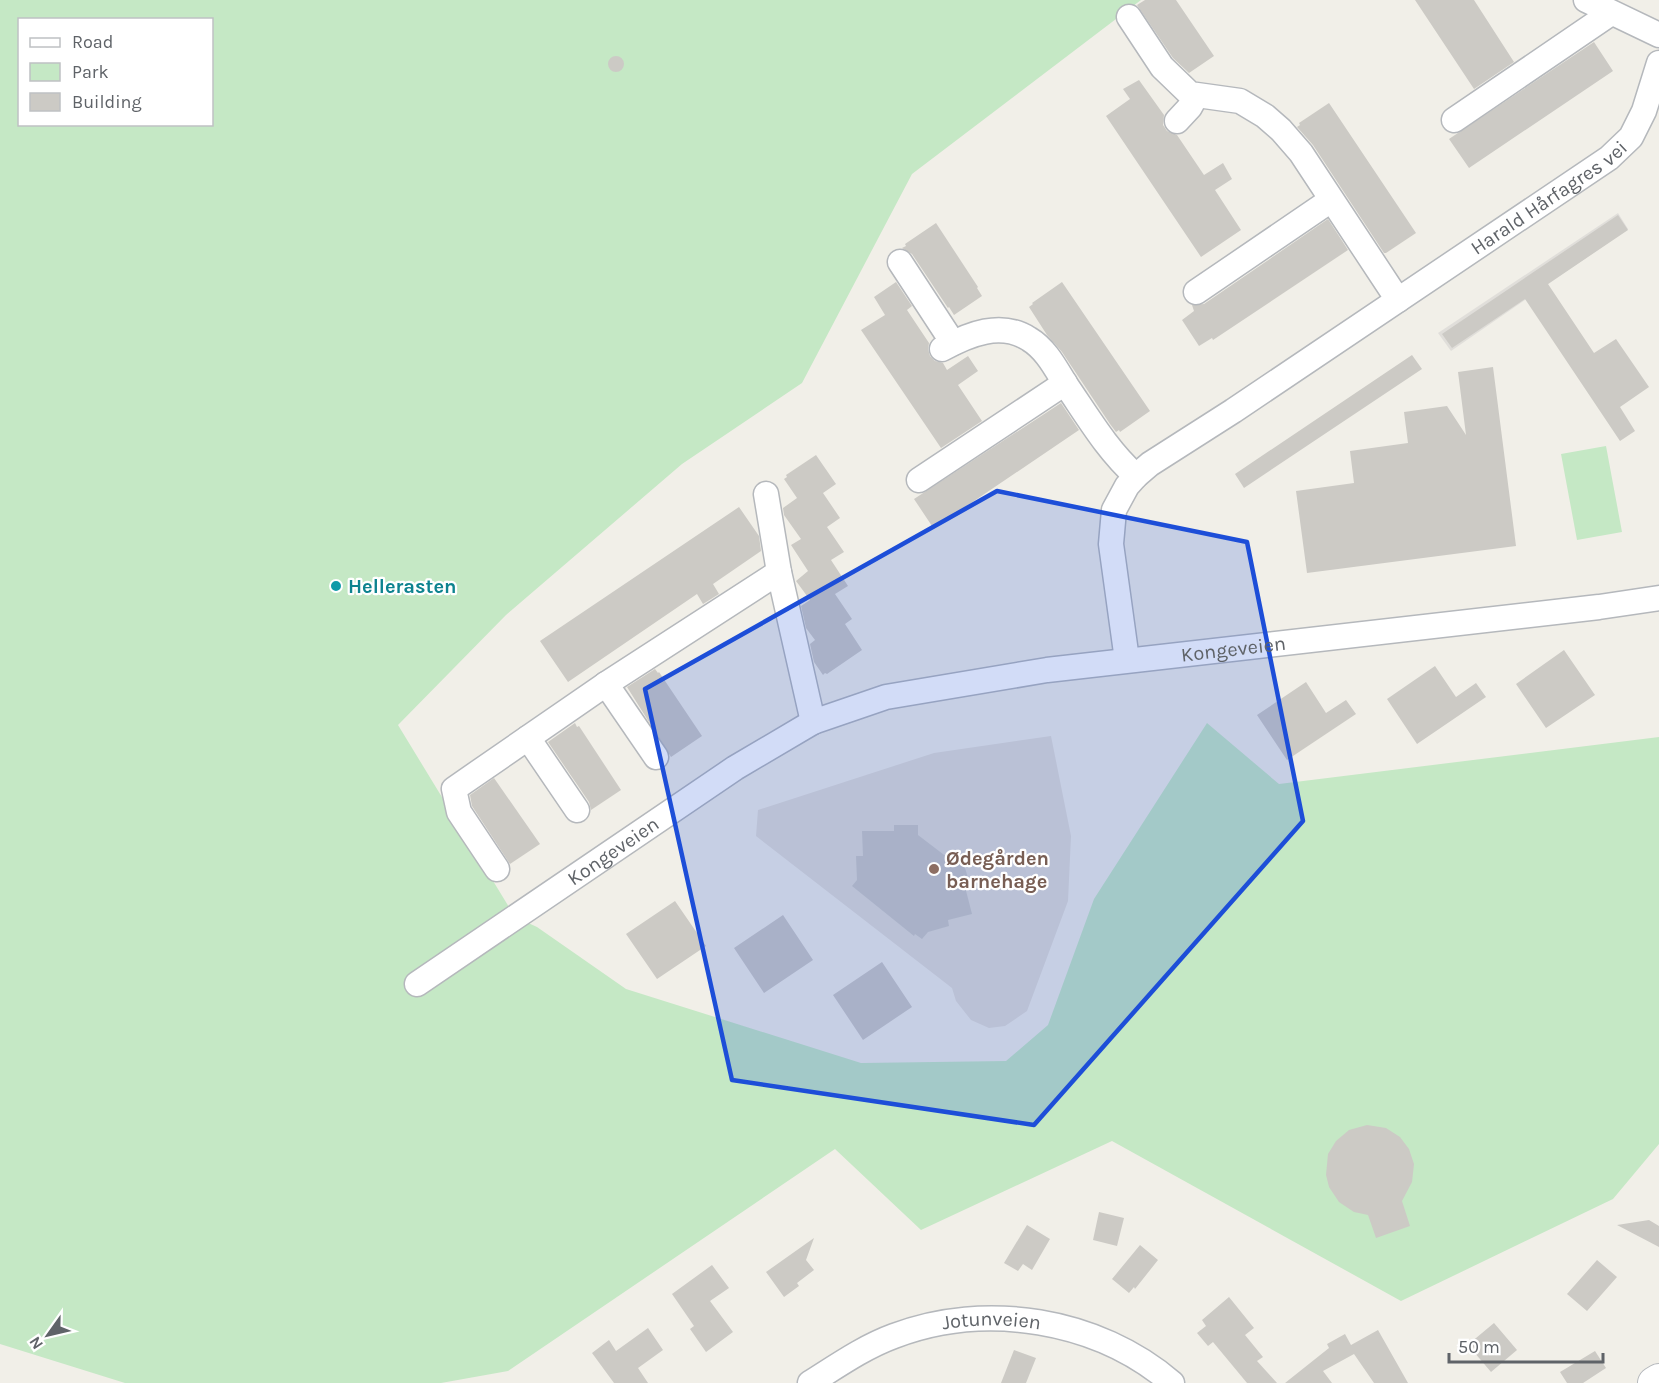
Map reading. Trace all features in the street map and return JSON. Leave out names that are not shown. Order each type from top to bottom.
[{"type":"street","points":[[1586,0],[1659,35]]},
{"type":"street","points":[[1454,120],[1611,13]]},
{"type":"street","points":[[1129,17],[1162,67],[1182,88],[1196,96],[1240,101],[1265,116],[1295,146],[1398,300]]},
{"type":"street","name":"Harald Hårfagres vei","points":[[1127,660],[1111,544],[1114,510],[1126,486],[1150,464],[1233,411],[1609,158],[1631,137],[1644,111],[1659,63]]},
{"type":"street","points":[[1178,121],[1196,96]]},
{"type":"street","points":[[1196,292],[1331,200]]},
{"type":"street","points":[[900,262],[948,346],[981,331],[1000,330],[1030,339],[1045,353],[1113,454],[1136,476]]},
{"type":"street","points":[[919,480],[1065,383]]},
{"type":"street","points":[[766,494],[779,572],[813,722]]},
{"type":"street","points":[[497,869],[459,812],[454,789],[606,684],[779,572]]},
{"type":"street","name":"Kongeveien","points":[[417,984],[735,768],[813,722],[886,697],[1047,670],[1599,607],[1659,598]]},
{"type":"street","points":[[606,684],[656,757]]},
{"type":"street","points":[[528,738],[577,810]]},
{"type":"street","name":"Jotunveien","points":[[810,1383],[856,1354],[893,1336],[929,1325],[990,1319],[1040,1323],[1083,1333],[1131,1354],[1172,1383]]},
{"type":"street","points":[[1654,1383],[1659,1380]]},
{"type":"highlighted area","points":[[997,491],[1247,542],[1303,821],[1034,1125],[732,1080],[645,689]]},
{"type":"shaded area","points":[[1618,213],[1628,229],[1451,351],[1438,333]]},
{"type":"shaded area","name":"Ødegården barnehage","points":[[1051,736],[1071,836],[1068,901],[1027,1011],[1005,1026],[989,1028],[971,1020],[956,1001],[952,988],[756,836],[758,810],[934,753]]},
{"type":"green space","points":[[0,0],[1141,0],[912,174],[802,383],[682,464],[506,615],[398,725],[515,917],[537,927],[626,989],[861,1063],[1006,1061],[1048,1025],[1094,899],[1207,723],[1279,784],[1659,737],[1659,1144],[1613,1199],[1401,1301],[1112,1141],[921,1230],[835,1149],[508,1371],[441,1383],[125,1383],[0,1344]]},
{"type":"green space","points":[[1606,446],[1622,532],[1577,540],[1561,454]]},
{"type":"building","points":[[1145,0],[1176,0],[1214,56],[1189,73],[1173,58],[1137,5]]},
{"type":"building","points":[[1415,0],[1474,0],[1514,62],[1474,89]]},
{"type":"building","points":[[1594,42],[1613,71],[1469,168],[1449,139]]},
{"type":"building","points":[[613,56],[619,56],[624,64],[622,70],[613,72],[608,67],[608,61]]},
{"type":"building","points":[[1139,80],[1164,115],[1163,125],[1167,131],[1177,135],[1204,175],[1223,163],[1232,179],[1215,190],[1241,230],[1201,257],[1106,116],[1130,99],[1123,89]]},
{"type":"building","points":[[1329,103],[1416,233],[1386,253],[1313,145],[1297,127],[1299,123]]},
{"type":"building","points":[[1618,215],[1628,230],[1548,284],[1594,353],[1616,339],[1649,387],[1620,407],[1635,431],[1620,441],[1525,299],[1452,348],[1442,334]]},
{"type":"building","points":[[1328,219],[1348,250],[1213,340],[1212,338],[1199,346],[1182,320],[1194,311],[1192,305],[1204,304]]},
{"type":"building","points":[[936,223],[982,296],[954,315],[912,254],[902,248]]},
{"type":"building","points":[[896,282],[912,306],[907,310],[929,343],[930,356],[935,361],[943,363],[947,370],[968,356],[978,371],[958,385],[982,421],[941,448],[861,330],[885,315],[874,297]]},
{"type":"building","points":[[1062,282],[1150,411],[1120,432],[1119,430],[1116,432],[1110,424],[1029,307]]},
{"type":"building","points":[[1412,355],[1422,369],[1244,488],[1235,474]]},
{"type":"building","points":[[1493,367],[1516,546],[1307,573],[1296,491],[1354,483],[1350,451],[1408,443],[1404,412],[1447,406],[1466,435],[1458,372]]},
{"type":"building","points":[[1061,403],[1079,430],[946,520],[945,518],[932,526],[914,499]]},
{"type":"building","points":[[816,455],[836,484],[823,493],[840,518],[827,527],[844,552],[831,560],[848,586],[835,594],[852,619],[845,624],[862,650],[823,675],[814,662],[810,644],[815,640],[806,628],[801,606],[810,600],[796,581],[808,571],[791,545],[801,539],[784,515],[783,508],[797,498],[784,479],[786,475]]},
{"type":"building","points":[[739,507],[759,536],[761,551],[713,584],[719,594],[703,604],[697,594],[568,682],[540,641]]},
{"type":"building","points":[[1564,650],[1595,695],[1546,728],[1516,684]]},
{"type":"building","points":[[1435,666],[1456,697],[1476,683],[1486,697],[1417,744],[1387,699]]},
{"type":"building","points":[[655,669],[702,736],[671,757],[627,687]]},
{"type":"building","points":[[1306,682],[1326,713],[1346,700],[1356,714],[1287,760],[1257,715]]},
{"type":"building","points":[[575,723],[621,790],[591,810],[589,802],[548,742]]},
{"type":"building","points":[[494,778],[540,844],[510,864],[472,806],[470,795]]},
{"type":"building","points":[[894,825],[918,825],[918,835],[952,861],[962,858],[969,881],[964,883],[972,914],[948,920],[949,926],[928,932],[922,939],[915,934],[914,936],[852,886],[857,880],[856,856],[863,856],[862,831],[894,831]]},
{"type":"building","points":[[675,901],[706,946],[657,979],[626,934]]},
{"type":"building","points":[[783,915],[813,960],[764,993],[734,948]]},
{"type":"building","points":[[882,962],[912,1007],[863,1040],[833,995]]},
{"type":"building","points":[[1367,1125],[1386,1128],[1400,1137],[1409,1149],[1414,1164],[1412,1182],[1402,1201],[1410,1226],[1376,1238],[1368,1215],[1354,1212],[1339,1202],[1329,1187],[1326,1175],[1328,1154],[1336,1141],[1349,1130]]},
{"type":"building","points":[[1099,1212],[1124,1218],[1117,1246],[1093,1240]]},
{"type":"building","points":[[1649,1220],[1659,1226],[1659,1247],[1617,1225]]},
{"type":"building","points":[[1027,1225],[1050,1239],[1032,1270],[1023,1264],[1018,1271],[1004,1263]]},
{"type":"building","points":[[814,1238],[806,1260],[814,1270],[797,1283],[799,1286],[784,1297],[766,1272]]},
{"type":"building","points":[[1140,1245],[1158,1260],[1135,1289],[1134,1287],[1129,1293],[1112,1279]]},
{"type":"building","points":[[1597,1260],[1617,1277],[1587,1311],[1567,1294]]},
{"type":"building","points":[[712,1265],[729,1288],[710,1301],[733,1332],[706,1352],[690,1329],[694,1326],[672,1294]]},
{"type":"building","points":[[1229,1297],[1254,1328],[1245,1335],[1263,1357],[1257,1361],[1277,1383],[1247,1383],[1213,1342],[1208,1346],[1197,1333],[1206,1326],[1202,1320]]},
{"type":"building","points":[[1494,1323],[1517,1350],[1491,1372],[1474,1352],[1476,1351],[1470,1343]]},
{"type":"building","points":[[648,1328],[663,1350],[638,1368],[648,1383],[614,1383],[592,1353],[609,1340],[616,1351]]},
{"type":"building","points":[[1378,1330],[1408,1383],[1374,1383],[1354,1354],[1323,1371],[1332,1383],[1285,1383],[1329,1348],[1327,1344],[1345,1334],[1351,1345]]},
{"type":"building","points":[[1014,1350],[1036,1358],[1026,1383],[1001,1383]]},
{"type":"building","points":[[1595,1351],[1606,1368],[1583,1383],[1567,1383],[1560,1372]]},
{"type":"place","name":"Hellerasten","points":[[336,586]]},
{"type":"place","name":"Ødegården barnehage","points":[[934,869]]}]
